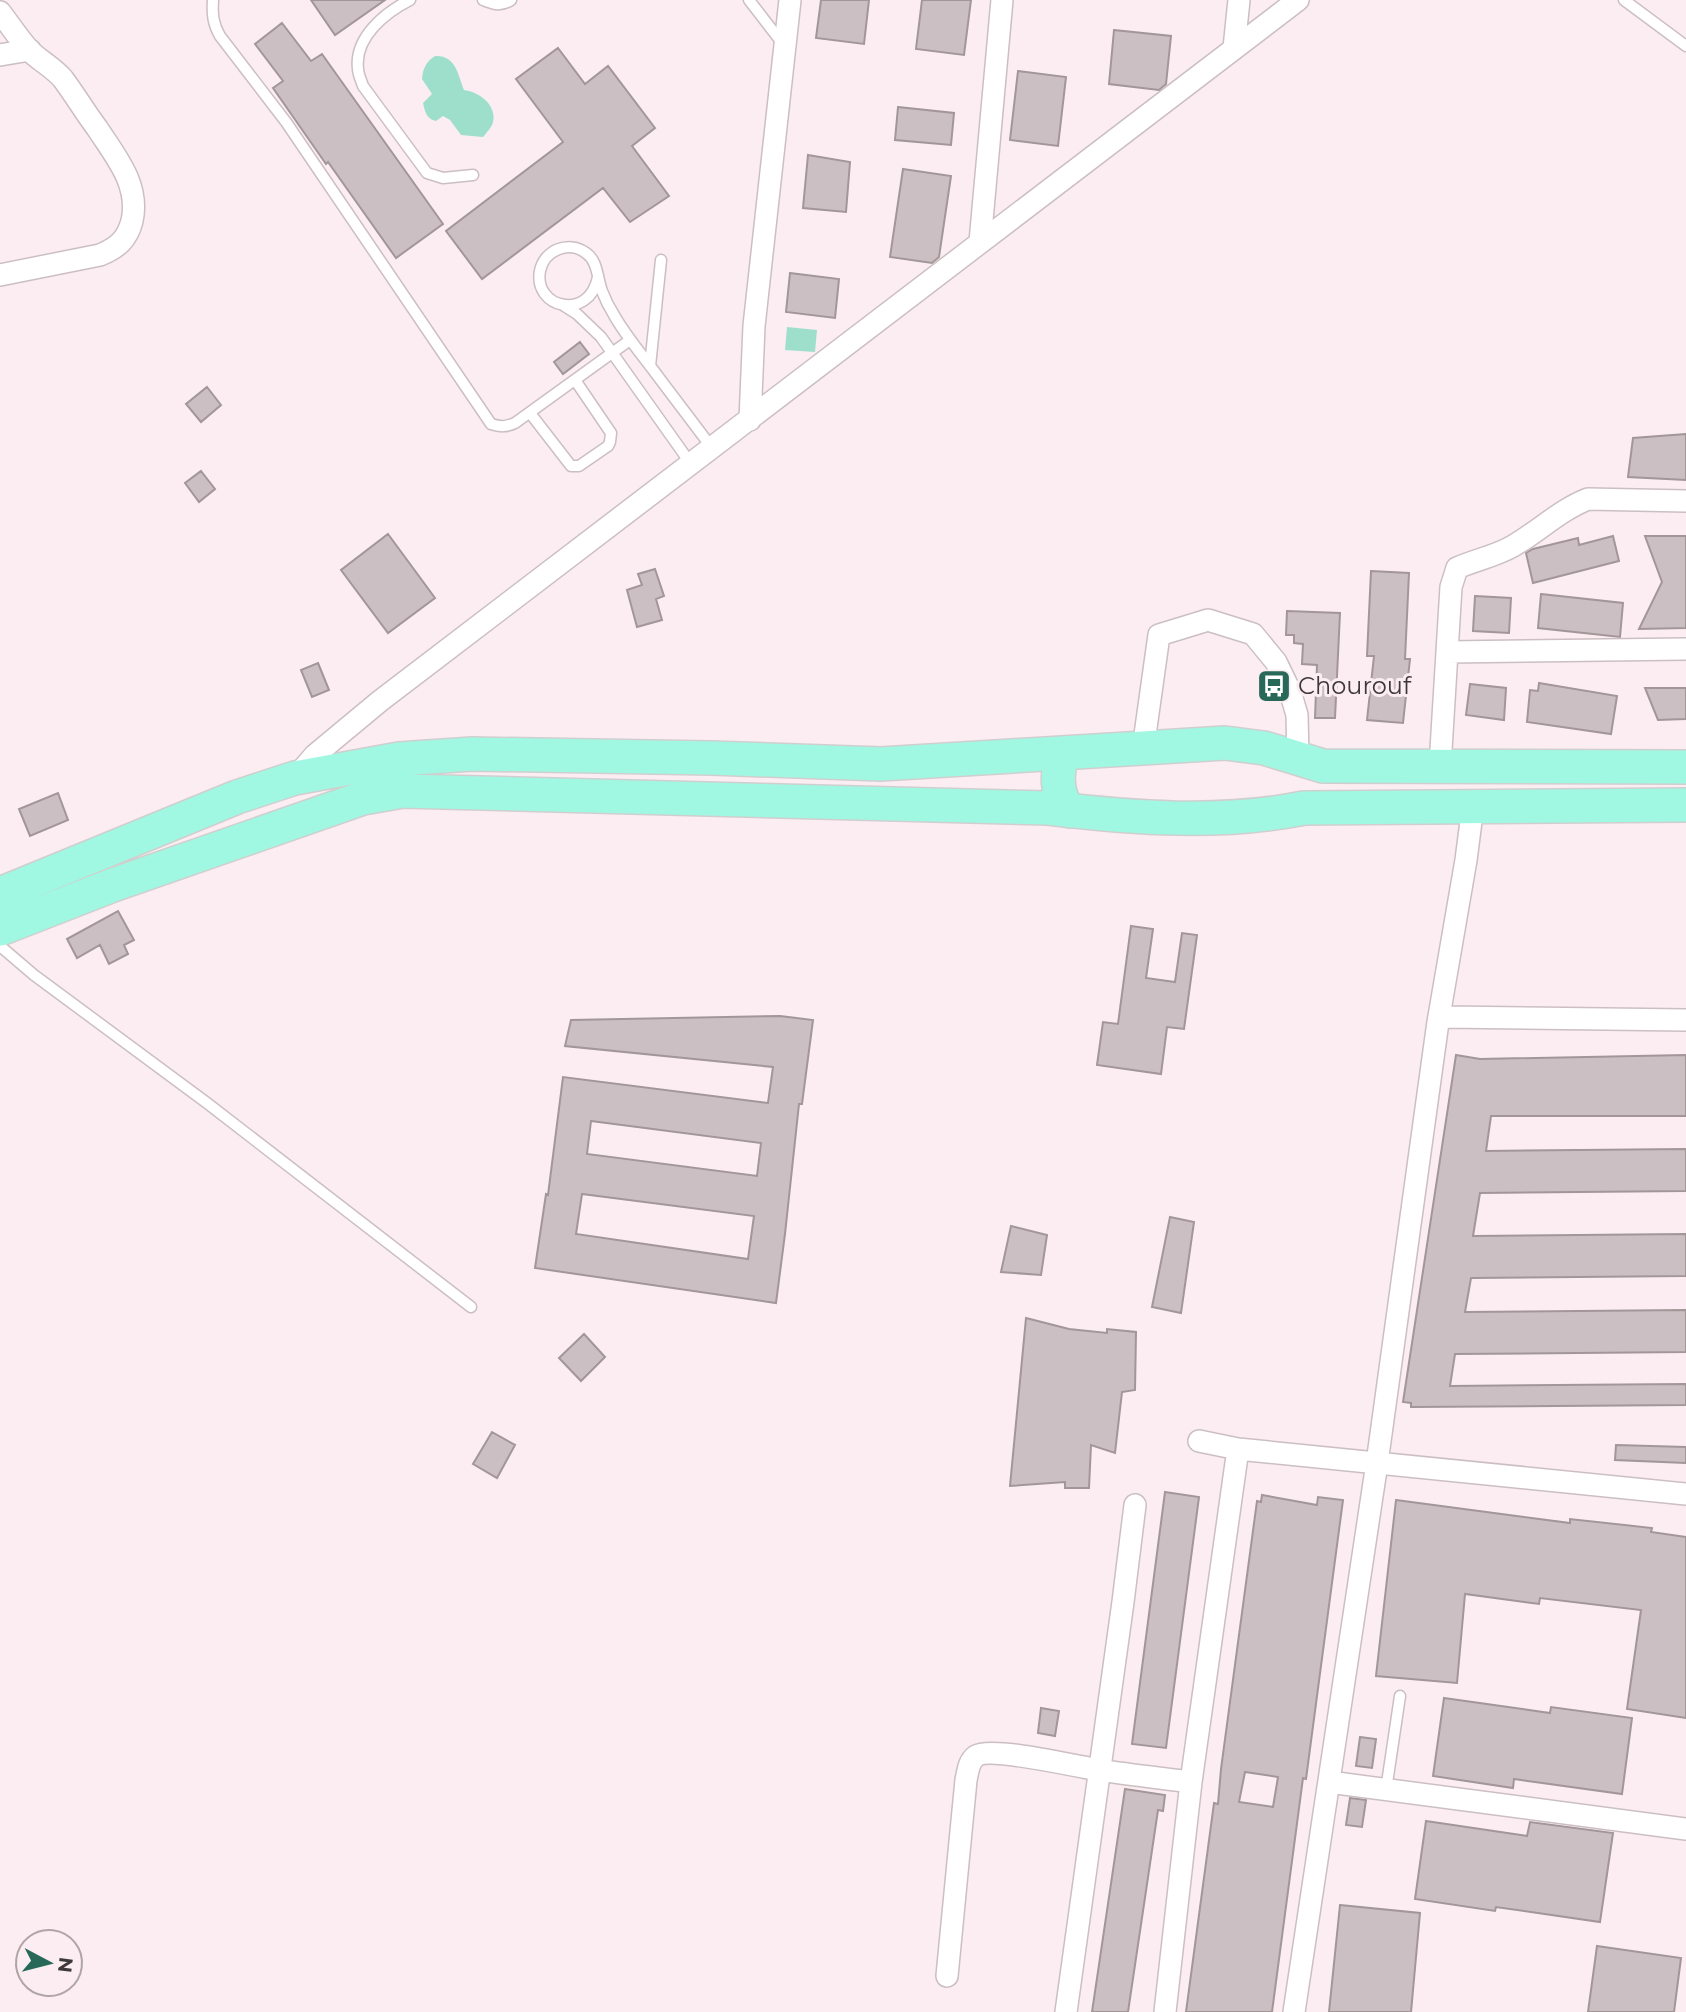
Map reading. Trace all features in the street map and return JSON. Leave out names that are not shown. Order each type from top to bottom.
[{"type":"main road","points":[[0,894],[237,797],[295,778],[399,760],[472,754],[881,764],[1225,743],[1264,748],[1322,766],[1686,767]]},
{"type":"main road","points":[[1063,754],[1059,766],[1059,795],[1069,811]]},
{"type":"main road","points":[[1273,814],[1290,791],[1286,754]]},
{"type":"main road","points":[[0,929],[126,881],[351,802],[403,791],[1048,808],[1129,817],[1194,818],[1273,814],[1304,808],[1686,805]]},
{"type":"street","points":[[750,420],[754,326],[790,0]]},
{"type":"street","points":[[980,242],[1002,0]]},
{"type":"street","points":[[1234,48],[1239,0]]},
{"type":"street","points":[[295,778],[315,755],[349,726],[1298,0]]},
{"type":"street","points":[[0,12],[30,50],[61,77],[118,160],[130,181],[134,209],[131,226],[116,248],[100,255],[0,275]]},
{"type":"street","points":[[0,55],[30,50]]},
{"type":"street","points":[[1440,766],[1451,587],[1457,568],[1513,546],[1573,505],[1588,499],[1686,501]]},
{"type":"street","points":[[1143,749],[1159,635],[1208,620],[1252,634],[1276,662],[1290,691],[1297,715],[1286,754]]},
{"type":"street","points":[[1447,652],[1686,649]]},
{"type":"street","points":[[1294,2012],[1377,1463],[1438,1022],[1473,806]]},
{"type":"street","points":[[1438,1022],[1445,1017],[1686,1020]]},
{"type":"street","points":[[1199,1441],[1238,1449],[1686,1494]]},
{"type":"street","points":[[1165,2012],[1191,1782],[1238,1449]]},
{"type":"street","points":[[1066,2012],[1135,1505]]},
{"type":"street","points":[[947,1976],[966,1780],[970,1763],[977,1756],[992,1754],[1042,1760],[1191,1782]]},
{"type":"street","points":[[1329,1782],[1686,1829]]},
{"type":"lane","points":[[213,0],[214,25],[220,36],[286,122],[491,424],[508,427],[630,340]]},
{"type":"lane","points":[[410,0],[384,16],[362,44],[358,57],[362,86],[427,173],[443,178],[473,174]]},
{"type":"lane","points":[[483,0],[504,5],[511,0]]},
{"type":"lane","points":[[749,0],[785,47]]},
{"type":"lane","points":[[1624,0],[1686,46]]},
{"type":"lane","points":[[598,277],[596,287],[583,302],[564,305],[547,296],[540,279],[540,269],[550,254],[568,247],[585,252],[592,259],[610,309],[630,340],[712,448]]},
{"type":"lane","points":[[650,366],[661,260]]},
{"type":"lane","points":[[564,305],[589,325],[612,353],[691,464]]},
{"type":"lane","points":[[530,413],[571,466],[579,466],[608,446],[611,433],[575,380]]},
{"type":"lane","points":[[0,946],[34,975],[207,1103],[471,1307]]},
{"type":"lane","points":[[1386,1791],[1400,1696]]},
{"type":"shaded area","points":[[435,56],[452,62],[464,90],[475,93],[489,104],[493,122],[483,137],[461,135],[450,120],[443,116],[436,121],[426,114],[423,103],[432,94],[422,75],[427,63]]},
{"type":"shaded area","points":[[787,327],[817,330],[815,352],[785,350]]},
{"type":"building","points":[[311,0],[385,0],[335,35]]},
{"type":"building","points":[[821,0],[869,0],[864,44],[816,38]]},
{"type":"building","points":[[922,0],[971,0],[964,55],[916,49]]},
{"type":"building","points":[[282,23],[311,61],[322,54],[443,224],[396,258],[273,88],[283,81],[255,44]]},
{"type":"building","points":[[1114,30],[1171,36],[1166,84],[1159,90],[1109,84]]},
{"type":"building","points":[[558,48],[585,84],[608,66],[655,128],[632,146],[669,196],[630,222],[603,188],[482,279],[446,231],[563,142],[516,79]]},
{"type":"building","points":[[1018,71],[1066,77],[1058,146],[1010,140]]},
{"type":"building","points":[[898,107],[954,113],[951,145],[895,140]]},
{"type":"building","points":[[808,155],[850,162],[846,212],[803,208]]},
{"type":"building","points":[[903,169],[951,176],[939,257],[932,263],[890,257]]},
{"type":"building","points":[[790,273],[839,279],[835,318],[786,312]]},
{"type":"building","points":[[580,342],[589,354],[563,374],[554,362]]},
{"type":"building","points":[[207,387],[221,405],[201,422],[186,404]]},
{"type":"building","points":[[1686,434],[1686,480],[1628,477],[1633,438]]},
{"type":"building","points":[[201,471],[215,489],[199,502],[185,483]]},
{"type":"building","points":[[388,534],[435,598],[388,633],[341,570]]},
{"type":"building","points":[[1613,536],[1619,561],[1533,583],[1526,553],[1578,538],[1579,545]]},
{"type":"building","points":[[1645,536],[1686,536],[1686,628],[1639,629],[1662,582]]},
{"type":"building","points":[[655,569],[664,596],[656,599],[662,620],[637,627],[627,590],[642,585],[638,574]]},
{"type":"building","points":[[1371,571],[1409,573],[1405,659],[1410,659],[1403,723],[1367,720],[1374,656],[1367,656]]},
{"type":"building","points":[[1541,594],[1623,603],[1620,637],[1538,628]]},
{"type":"building","points":[[1475,596],[1511,598],[1509,633],[1473,631]]},
{"type":"building","points":[[1287,611],[1340,613],[1335,718],[1315,718],[1317,665],[1302,664],[1303,644],[1294,643],[1294,635],[1286,635]]},
{"type":"building","points":[[318,663],[329,690],[312,697],[301,670]]},
{"type":"building","points":[[1539,683],[1617,696],[1611,734],[1527,722],[1530,690],[1538,691]]},
{"type":"building","points":[[1470,684],[1506,688],[1504,720],[1466,715]]},
{"type":"building","points":[[1645,688],[1686,688],[1686,719],[1658,720]]},
{"type":"building","points":[[58,793],[68,820],[30,836],[19,809]]},
{"type":"building","points":[[118,911],[134,940],[124,945],[128,954],[109,964],[100,945],[77,958],[67,939]]},
{"type":"building","points":[[1131,926],[1153,929],[1146,978],[1175,982],[1182,933],[1197,935],[1184,1029],[1167,1027],[1161,1074],[1097,1065],[1103,1022],[1118,1024]]},
{"type":"building","points":[[780,1016],[813,1020],[802,1104],[799,1104],[776,1303],[535,1268],[546,1194],[548,1195],[563,1077],[768,1103],[773,1067],[565,1046],[571,1020]],"holes":[[[591,1121],[761,1143],[757,1176],[587,1154]],[[582,1194],[754,1216],[748,1259],[576,1234]]]},
{"type":"building","points":[[1456,1055],[1480,1059],[1686,1055],[1686,1116],[1491,1116],[1486,1151],[1686,1149],[1686,1191],[1480,1193],[1473,1236],[1686,1234],[1686,1276],[1471,1278],[1465,1312],[1686,1310],[1686,1352],[1455,1354],[1450,1386],[1686,1384],[1686,1405],[1411,1407],[1411,1403],[1403,1402]]},
{"type":"building","points":[[1170,1217],[1194,1222],[1181,1313],[1152,1307]]},
{"type":"building","points":[[1011,1226],[1047,1235],[1041,1275],[1001,1272]]},
{"type":"building","points":[[1026,1318],[1069,1329],[1107,1333],[1107,1329],[1136,1332],[1135,1390],[1122,1392],[1115,1453],[1091,1445],[1089,1488],[1065,1488],[1065,1482],[1010,1486]]},
{"type":"building","points":[[584,1334],[605,1357],[581,1381],[559,1358]]},
{"type":"building","points":[[492,1432],[515,1445],[497,1478],[473,1464]]},
{"type":"building","points":[[1616,1445],[1686,1447],[1686,1463],[1615,1460]]},
{"type":"building","points":[[1165,1492],[1199,1497],[1166,1748],[1132,1744]]},
{"type":"building","points":[[1262,1495],[1317,1505],[1318,1497],[1343,1500],[1272,2012],[1186,2012],[1214,1803],[1218,1804],[1257,1501],[1261,1502]],"holes":[[[1245,1772],[1278,1777],[1273,1807],[1239,1802]]]},
{"type":"building","points":[[1396,1500],[1570,1523],[1570,1519],[1652,1528],[1651,1532],[1686,1537],[1686,1718],[1627,1709],[1641,1610],[1540,1598],[1539,1604],[1465,1594],[1457,1683],[1376,1676]]},
{"type":"building","points":[[1444,1698],[1550,1713],[1551,1707],[1632,1718],[1622,1794],[1514,1779],[1513,1788],[1433,1776]]},
{"type":"building","points":[[1041,1708],[1059,1711],[1055,1736],[1038,1733]]},
{"type":"building","points":[[1360,1737],[1376,1739],[1372,1768],[1356,1766]]},
{"type":"building","points":[[1125,1789],[1165,1795],[1163,1811],[1158,1810],[1128,2012],[1092,2012]]},
{"type":"building","points":[[1350,1798],[1366,1800],[1362,1827],[1346,1825]]},
{"type":"building","points":[[1426,1821],[1527,1836],[1530,1822],[1613,1833],[1600,1922],[1415,1899]]},
{"type":"building","points":[[1340,1905],[1420,1913],[1411,2012],[1329,2012]]},
{"type":"building","points":[[1597,1946],[1681,1958],[1674,2012],[1588,2012]]},
{"type":"place","name":"Chourouf","points":[[1274,686]]}]
